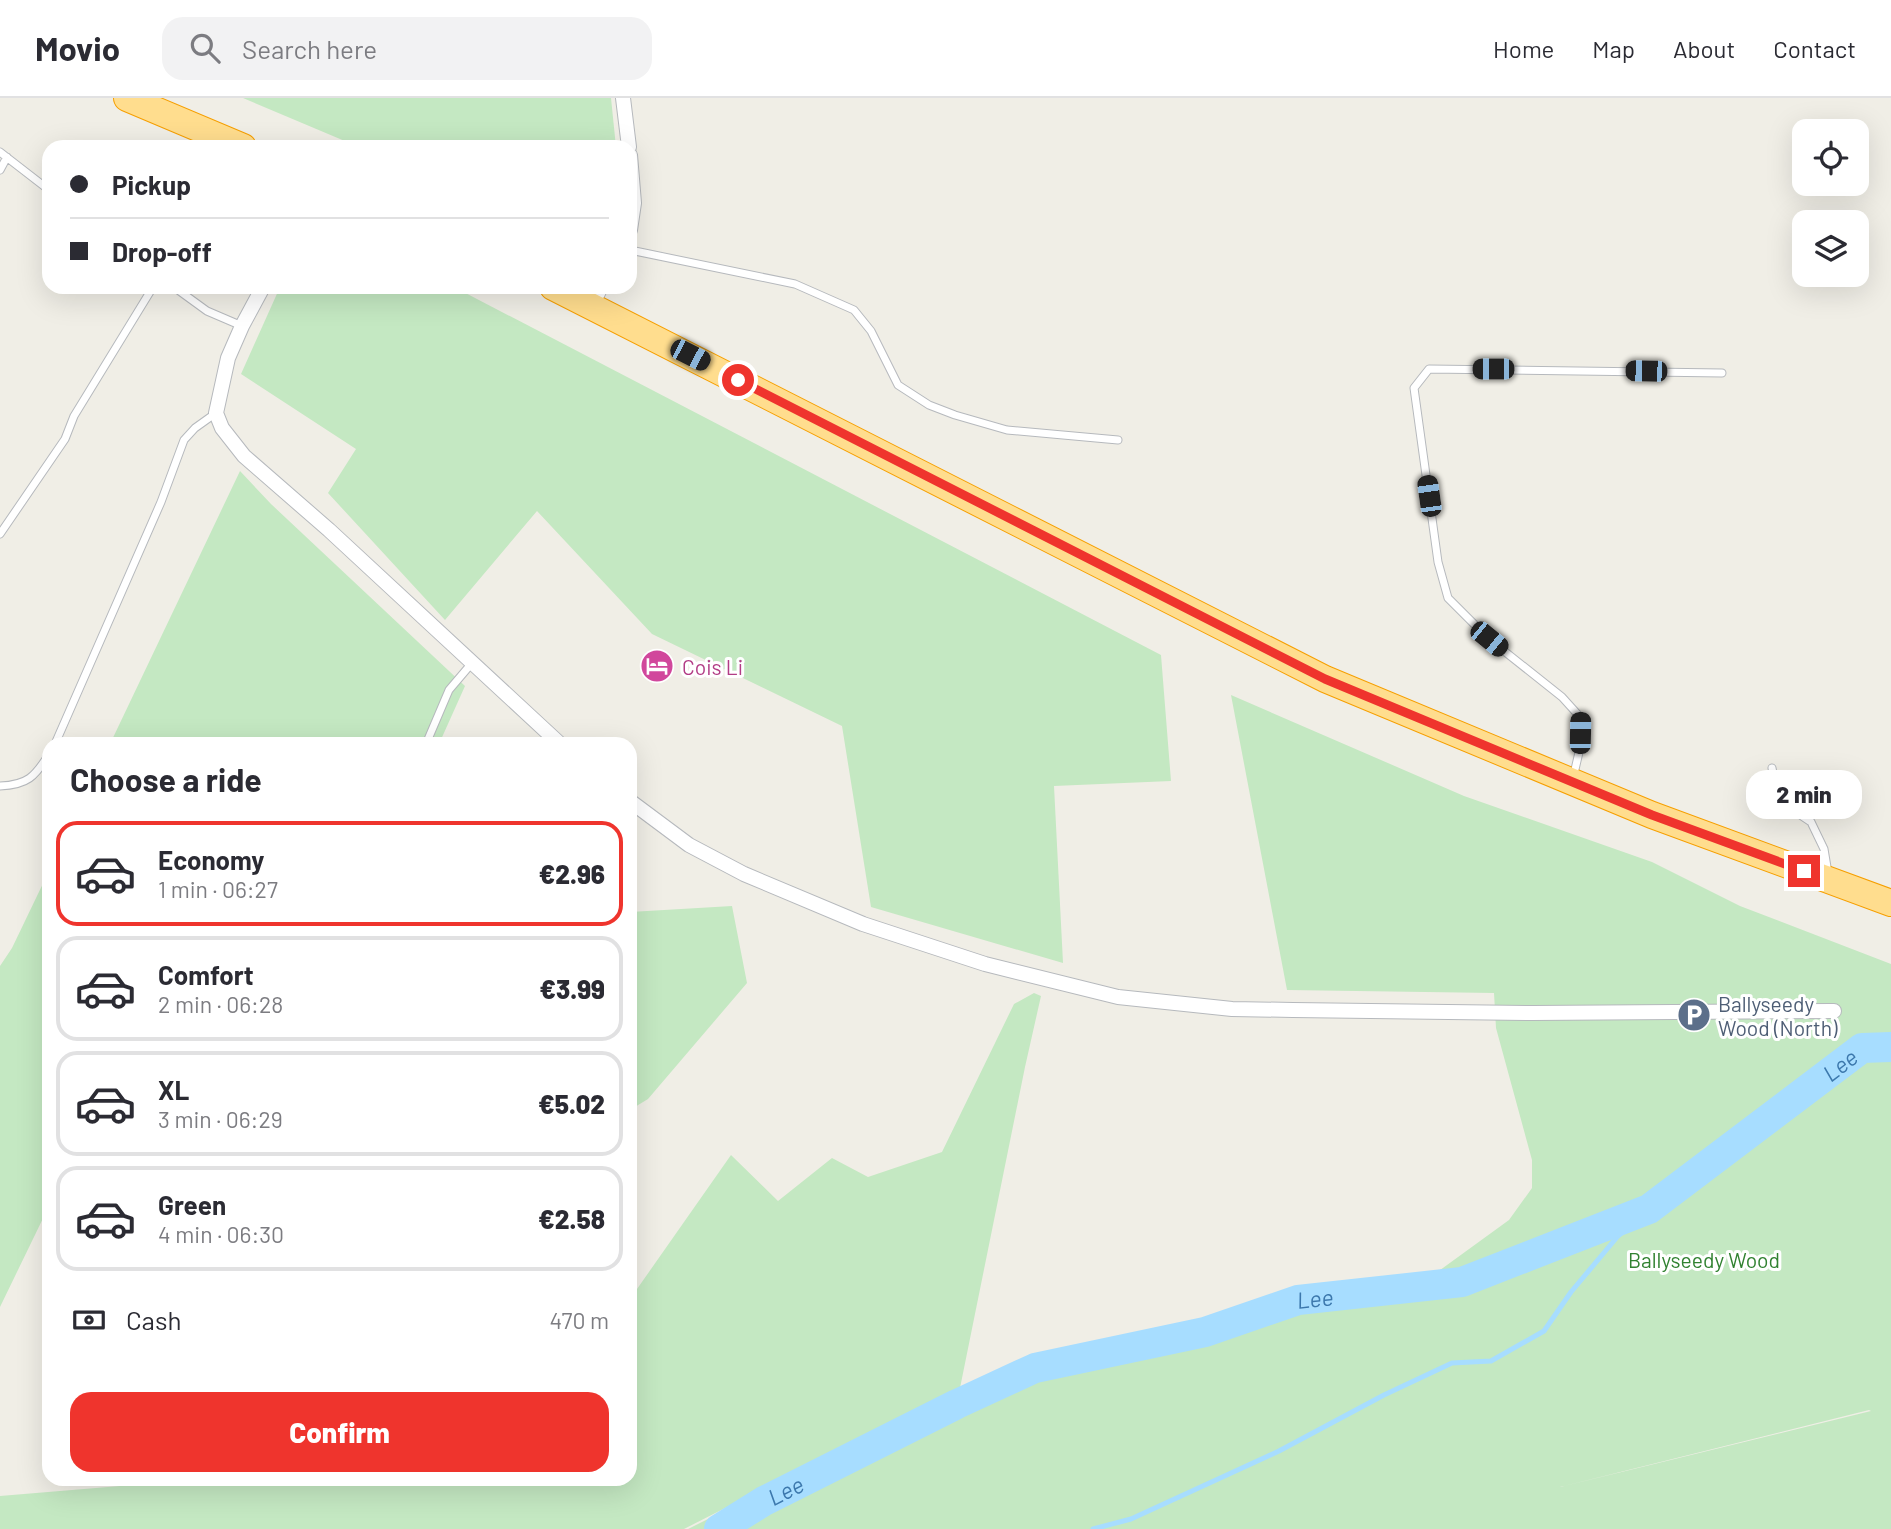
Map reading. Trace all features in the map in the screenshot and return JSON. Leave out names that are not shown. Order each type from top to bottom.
[{"type":"highway","points":[[127,98],[226,140]]},
{"type":"highway","points":[[597,296],[1325,679],[1652,815],[1891,903]]},
{"type":"street","points":[[623,98],[628,140]]},
{"type":"street","points":[[259,294],[228,358],[216,413],[222,428],[244,456],[329,530],[552,737]]},
{"type":"street","points":[[637,806],[689,845],[744,874],[863,925],[985,964],[1118,997],[1232,1009],[1533,1013],[1834,1011]]},
{"type":"lane","points":[[0,170],[3,154],[42,185]]},
{"type":"lane","points":[[637,251],[795,284],[854,310],[871,331],[898,384],[929,405],[1007,430],[1118,440]]},
{"type":"lane","points":[[0,534],[65,439],[74,416],[149,294]]},
{"type":"lane","points":[[184,294],[207,311],[242,326]]},
{"type":"lane","points":[[1572,782],[1580,747],[1581,718],[1562,697],[1489,639],[1448,598],[1438,562],[1415,388],[1429,369],[1722,373]]},
{"type":"lane","points":[[58,737],[161,502],[184,440],[216,413]]},
{"type":"lane","points":[[429,737],[449,690],[471,663]]},
{"type":"lane","points":[[0,786],[17,785],[26,781],[42,764]]},
{"type":"lane","points":[[1772,768],[1777,793],[1793,810],[1811,822],[1824,849],[1829,880]]},
{"type":"green space","points":[[243,98],[611,98],[615,140],[342,140]]},
{"type":"green space","points":[[277,294],[467,294],[1161,655],[1171,781],[1054,786],[1063,963],[871,907],[842,726],[652,634],[537,511],[445,620],[328,493],[356,449],[241,374]]},
{"type":"green space","points":[[240,471],[271,504],[465,686],[442,737],[113,737]]},
{"type":"green space","name":"Ballyseedy Wood","points":[[1231,695],[1464,796],[1652,862],[1740,906],[1891,964],[1891,1529],[688,1529],[1010,1368],[1193,1326],[1295,1291],[1436,1273],[1509,1220],[1532,1188],[1532,1160],[1496,1028],[1494,993],[1287,990]],"holes":[[[1869,1410],[1871,1411],[1560,1487]]]},
{"type":"green space","points":[[42,886],[42,1220],[0,1307],[0,966],[12,948]]},
{"type":"green space","points":[[732,906],[747,983],[648,1099],[637,1106],[637,912]]},
{"type":"green space","points":[[1034,993],[1041,996],[960,1388],[684,1529],[0,1529],[0,1496],[120,1486],[637,1486],[637,1289],[731,1155],[778,1201],[832,1158],[868,1177],[942,1152],[1014,1004]]},
{"type":"waterway","name":"Lee","points":[[719,1529],[764,1501],[1035,1368],[1205,1332],[1298,1300],[1462,1282],[1649,1209],[1862,1048],[1891,1047]]},
{"type":"waterway","points":[[1093,1529],[1131,1519],[1279,1451],[1384,1395],[1452,1363],[1491,1361],[1544,1331],[1571,1292],[1618,1236],[1649,1209]]},
{"type":"place","name":"Cois Li","points":[[657,666]]},
{"type":"place","name":"Ballyseedy Wood (North)","points":[[1694,1015]]},
{"type":"route","points":[[738,380],[1325,679],[1652,815],[1804,871]]}]
